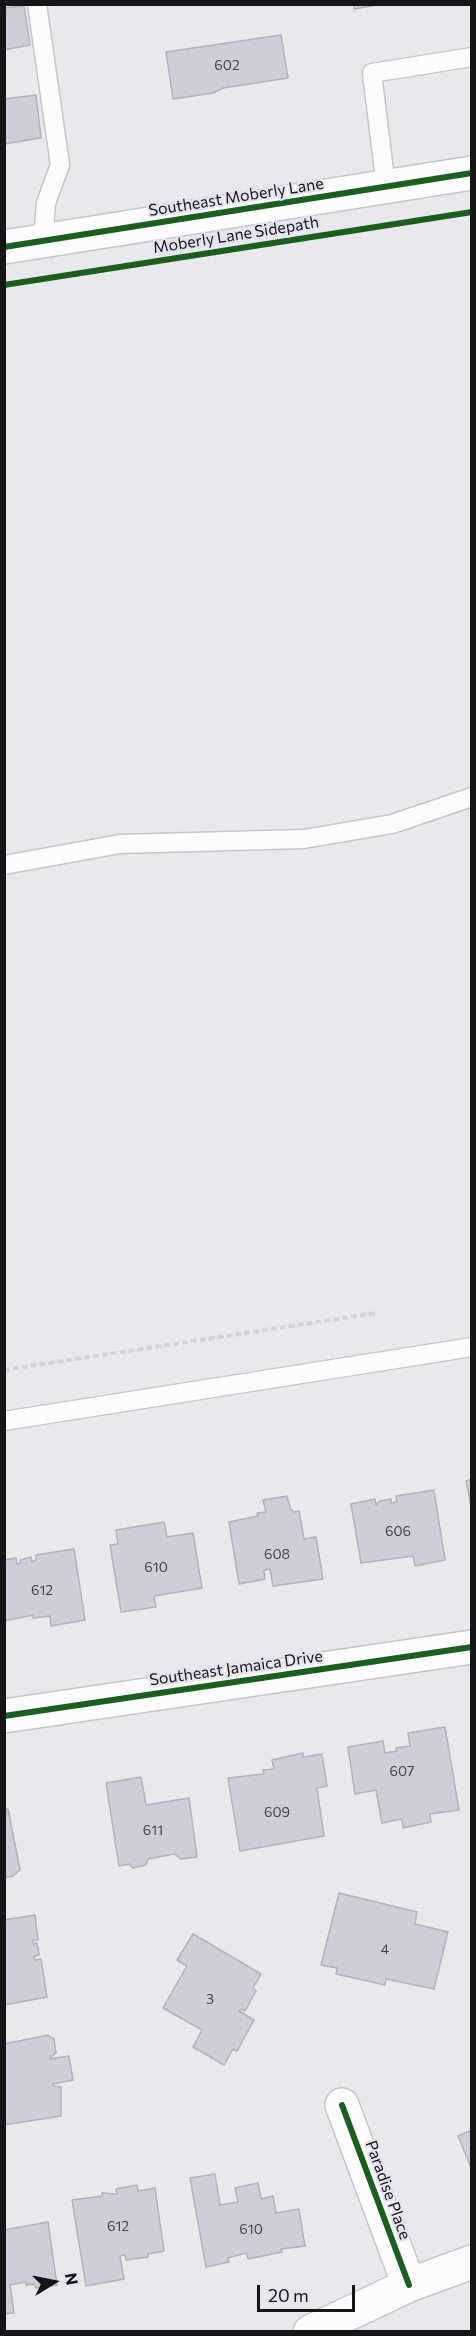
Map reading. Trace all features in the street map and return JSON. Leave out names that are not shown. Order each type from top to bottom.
[{"type":"street","name":"Southeast Moberly Lane","points":[[4,247],[471,173]]},
{"type":"street","name":"Southeast Jamaica Drive","points":[[4,1716],[471,1647]]},
{"type":"street","name":"Paradise Place","points":[[342,2105],[409,2285]]},
{"type":"street","points":[[310,2331],[409,2285],[471,2262]]},
{"type":"lane","points":[[37,4],[60,165],[46,203],[43,241]]},
{"type":"lane","points":[[386,187],[372,73],[471,57]]},
{"type":"lane","points":[[4,865],[120,844],[304,839],[392,824],[471,797]]},
{"type":"lane","points":[[4,1421],[471,1347]]},
{"type":"path","points":[[4,1370],[376,1313]]},
{"type":"building","points":[[354,4],[383,4],[354,9]]},
{"type":"building","points":[[24,6],[30,45],[4,50],[4,8]]},
{"type":"building","points":[[281,35],[288,78],[223,88],[213,93],[173,99],[166,52]]},
{"type":"building","points":[[36,95],[41,138],[4,144],[4,99]]},
{"type":"building","points":[[472,1479],[472,1510],[466,1481]]},
{"type":"building","points":[[434,1490],[445,1560],[415,1566],[413,1556],[361,1563],[351,1504],[375,1499],[376,1505],[380,1501],[391,1499],[391,1503],[397,1502],[396,1496]]},
{"type":"building","points":[[287,1496],[290,1508],[294,1512],[299,1511],[304,1539],[316,1537],[323,1579],[273,1586],[270,1569],[264,1570],[265,1579],[239,1584],[229,1522],[258,1516],[257,1513],[266,1512],[263,1500]]},
{"type":"building","points":[[164,1522],[167,1537],[193,1533],[202,1588],[154,1596],[156,1607],[121,1612],[110,1545],[118,1544],[116,1530]]},
{"type":"building","points":[[74,1549],[85,1620],[51,1626],[50,1616],[33,1618],[33,1615],[4,1621],[4,1560],[16,1558],[17,1564],[21,1563],[20,1560],[31,1557],[32,1562],[36,1560],[36,1555]]},
{"type":"building","points":[[445,1727],[459,1810],[430,1814],[431,1822],[403,1828],[402,1819],[382,1823],[376,1790],[355,1794],[348,1747],[383,1741],[385,1753],[397,1751],[396,1748],[410,1746],[408,1733]]},
{"type":"building","points":[[303,1753],[303,1757],[322,1754],[327,1786],[317,1788],[324,1836],[240,1851],[228,1778],[264,1774],[263,1770],[274,1769],[272,1760]]},
{"type":"building","points":[[141,1777],[146,1805],[189,1798],[197,1857],[181,1859],[174,1854],[148,1859],[146,1865],[133,1868],[129,1864],[119,1866],[106,1783]]},
{"type":"building","points":[[8,1809],[20,1870],[13,1876],[4,1878],[4,1810]]},
{"type":"building","points":[[339,1893],[417,1912],[415,1924],[448,1932],[434,1989],[386,1979],[385,1985],[336,1974],[337,1968],[321,1965]]},
{"type":"building","points":[[35,1915],[38,1940],[33,1940],[34,1944],[37,1943],[39,1955],[34,1956],[35,1960],[41,1959],[47,1997],[4,2005],[4,1920]]},
{"type":"building","points":[[193,1934],[261,1974],[253,1988],[256,1991],[245,2011],[241,2009],[239,2011],[254,2020],[237,2051],[233,2049],[224,2065],[193,2047],[202,2030],[163,2008],[187,1966],[177,1960]]},
{"type":"building","points":[[48,2035],[54,2039],[56,2053],[49,2059],[69,2056],[73,2080],[53,2084],[53,2086],[61,2087],[61,2116],[4,2125],[4,2044]]},
{"type":"building","points":[[472,2130],[472,2170],[458,2136]]},
{"type":"building","points":[[215,2174],[220,2205],[238,2202],[235,2188],[258,2183],[261,2199],[273,2196],[276,2213],[299,2209],[305,2246],[281,2249],[282,2252],[248,2259],[246,2253],[228,2258],[229,2262],[206,2267],[190,2178]]},
{"type":"building","points":[[137,2185],[138,2191],[155,2188],[164,2251],[148,2254],[148,2257],[126,2260],[125,2255],[120,2256],[124,2279],[86,2286],[72,2200],[103,2196],[102,2193],[117,2194],[116,2189]]},
{"type":"building","points":[[48,2222],[57,2285],[36,2288],[34,2284],[26,2285],[25,2282],[10,2285],[14,2313],[4,2314],[4,2230]]},
{"type":"cycle path","points":[[4,247],[472,173]]},
{"type":"cycle path","name":"Moberly Lane Sidepath","points":[[4,285],[472,212]]},
{"type":"cycle path","points":[[4,1716],[472,1647]]},
{"type":"cycle path","points":[[342,2105],[409,2285]]}]
